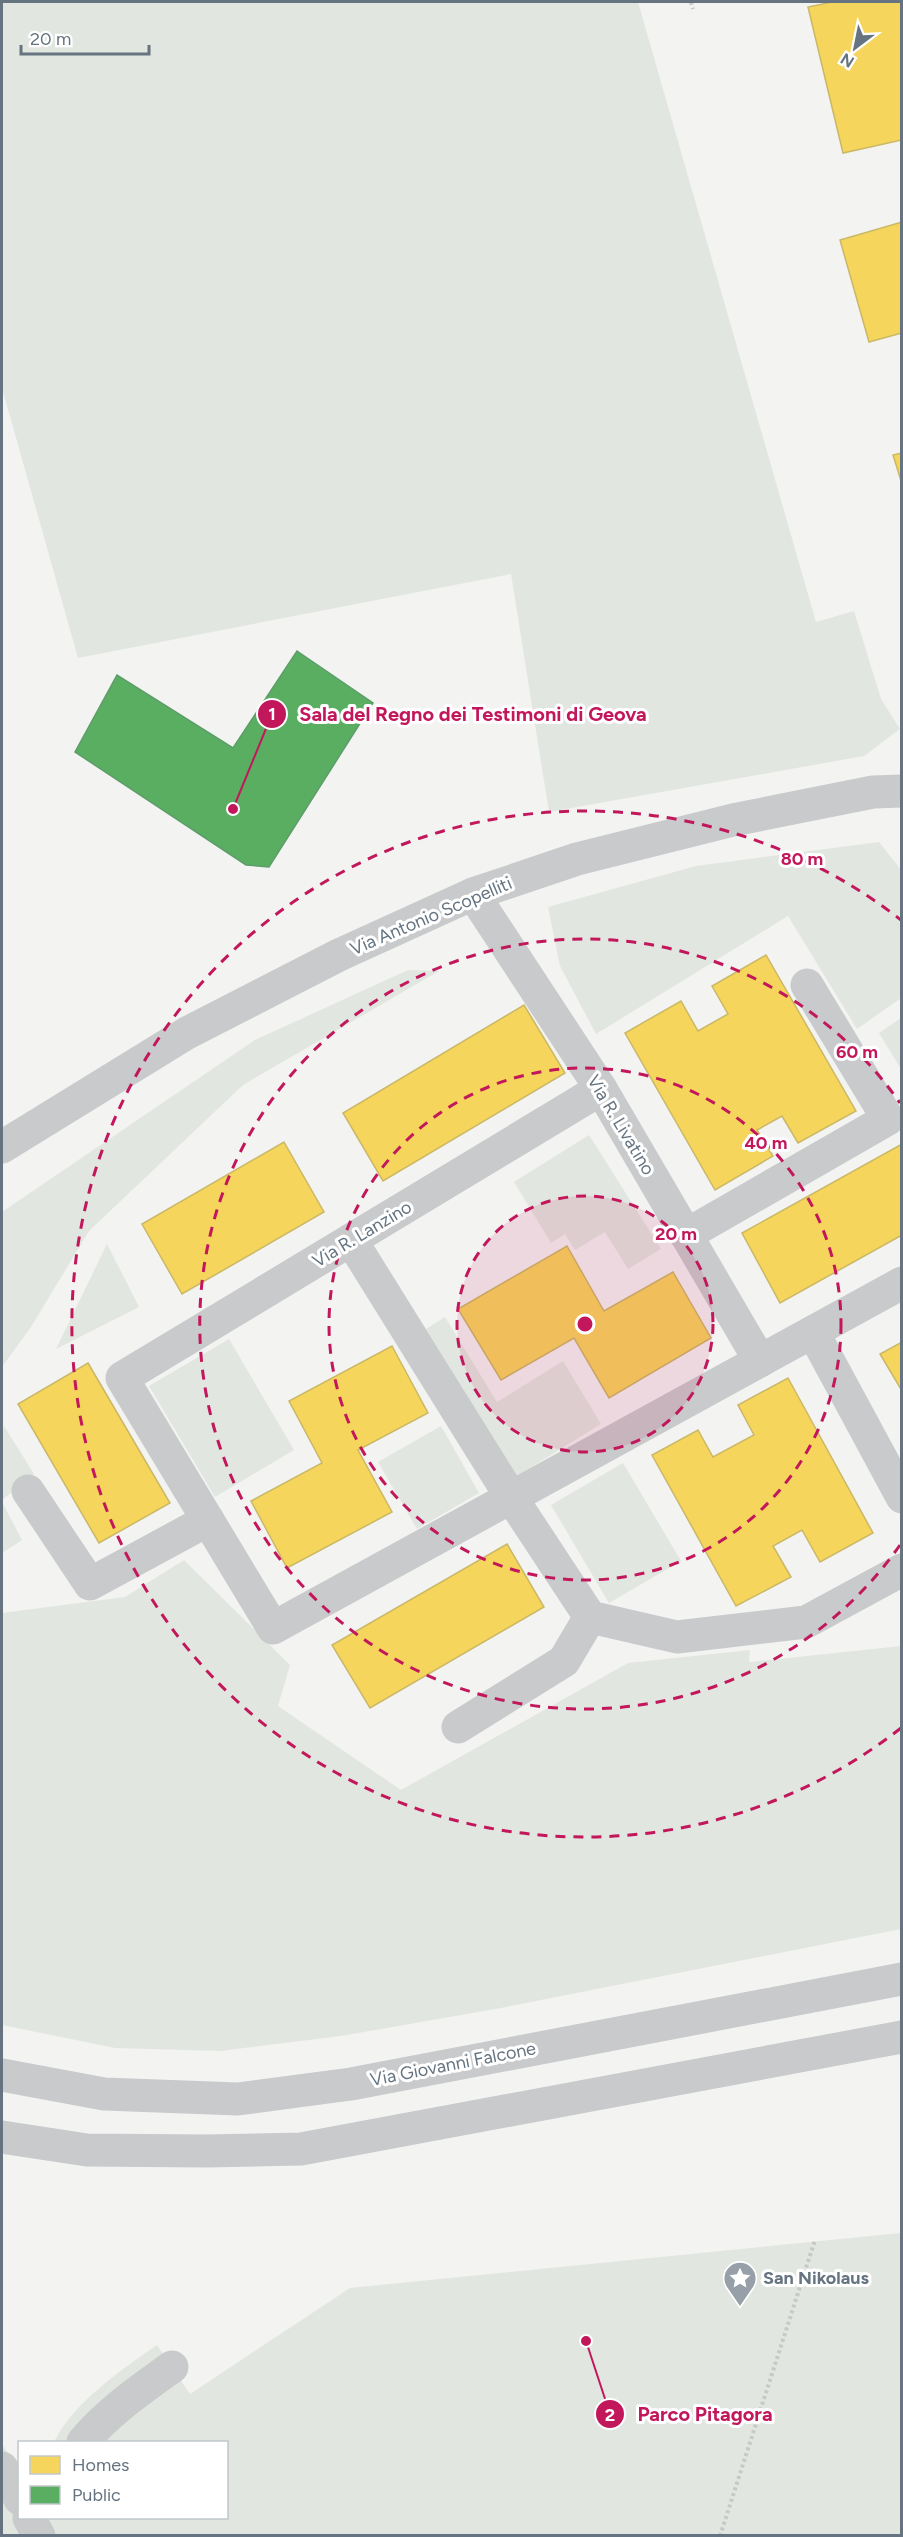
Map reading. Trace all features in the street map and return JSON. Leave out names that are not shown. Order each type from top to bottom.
[{"type":"street","points":[[887,792],[902,772]]},
{"type":"street","name":"Via Antonio Scopelliti","points":[[2,1147],[187,1033],[339,955],[473,894],[599,854],[733,820],[887,792]]},
{"type":"street","name":"Via R. Livatino","points":[[473,894],[601,1089],[760,1361]]},
{"type":"street","points":[[686,1234],[888,1119],[807,986]]},
{"type":"street","name":"Via R. Lanzino","points":[[208,1520],[122,1378],[601,1089]]},
{"type":"street","points":[[351,1240],[510,1497],[590,1617],[677,1637],[806,1622],[902,1570]]},
{"type":"street","points":[[28,1491],[90,1584],[208,1520],[273,1628],[902,1283]]},
{"type":"street","points":[[813,1332],[902,1497]]},
{"type":"street","points":[[458,1726],[564,1661],[590,1617]]},
{"type":"street","name":"Via Giovanni Falcone","points":[[2,2075],[104,2094],[238,2099],[351,2084],[902,1979]]},
{"type":"street","points":[[2,2137],[87,2150],[301,2149],[902,2037]]},
{"type":"street","points":[[83,2441],[123,2402],[172,2367]]},
{"type":"street","points":[[2,2468],[18,2496]]},
{"type":"street","points":[[30,2519],[39,2535]]},
{"type":"street","points":[[49,2535],[51,2519]]},
{"type":"path","points":[[691,2],[693,9]]},
{"type":"path","points":[[720,2535],[815,2240]]},
{"type":"shaded area","points":[[2,2],[638,2],[816,622],[854,611],[881,699],[900,729],[864,756],[549,812],[511,574],[78,658],[2,388]]},
{"type":"shaded area","points":[[879,842],[901,870],[901,998],[857,1029],[788,916],[596,1034],[560,966],[548,907],[696,866]]},
{"type":"shaded area","points":[[408,970],[439,971],[243,1085],[89,1231],[31,1327],[2,1367],[2,1212],[255,1040]]},
{"type":"shaded area","points":[[901,1018],[901,1069],[879,1033]]},
{"type":"shaded area","points":[[589,1135],[661,1249],[628,1269],[605,1232],[575,1250],[565,1234],[551,1243],[514,1182]]},
{"type":"shaded area","points":[[107,1244],[139,1307],[56,1349]]},
{"type":"shaded area","points":[[445,1317],[497,1402],[563,1361],[601,1424],[517,1476],[426,1329]]},
{"type":"shaded area","points":[[229,1339],[294,1450],[215,1497],[149,1386]]},
{"type":"shaded area","points":[[4,1426],[34,1474],[2,1500],[2,1437]]},
{"type":"shaded area","points":[[441,1426],[479,1493],[417,1529],[378,1462]]},
{"type":"shaded area","points":[[623,1463],[681,1561],[609,1603],[551,1505]]},
{"type":"shaded area","points":[[2,1502],[22,1540],[2,1553]]},
{"type":"shaded area","points":[[184,1560],[290,1665],[278,1706],[401,1790],[628,1663],[750,1650],[749,1662],[901,1646],[901,1929],[501,2008],[341,2036],[220,2051],[115,2048],[2,2025],[2,1613],[125,1597]]},
{"type":"shaded area","points":[[901,2233],[901,2535],[2,2535],[2,2444],[18,2470],[18,2519],[228,2519],[228,2441],[55,2441],[62,2428],[86,2400],[114,2376],[157,2345],[190,2394],[350,2288]]},
{"type":"building: Homes","points":[[832,2],[902,2],[902,140],[843,153],[808,7]]},
{"type":"building: Homes","points":[[902,222],[902,333],[869,342],[840,240]]},
{"type":"building: Homes","points":[[902,453],[902,484],[893,455]]},
{"type":"building: Homes","points":[[766,955],[856,1111],[798,1143],[782,1116],[757,1130],[773,1156],[715,1190],[625,1033],[681,1001],[698,1031],[728,1014],[712,986]]},
{"type":"building: Homes","points":[[524,1005],[565,1073],[383,1181],[343,1113]]},
{"type":"building: Homes","points":[[284,1142],[324,1212],[182,1294],[142,1224]]},
{"type":"building: Homes","points":[[902,1144],[902,1235],[780,1303],[742,1233]]},
{"type":"building: Homes","points":[[567,1246],[604,1311],[673,1272],[711,1338],[609,1398],[574,1338],[501,1380],[458,1309]]},
{"type":"building: Homes","points":[[902,1342],[902,1391],[880,1354]]},
{"type":"building: Homes","points":[[392,1346],[428,1413],[358,1450],[392,1512],[287,1568],[251,1501],[322,1463],[289,1401]]},
{"type":"building: Homes","points":[[88,1363],[170,1503],[99,1543],[18,1404]]},
{"type":"building: Homes","points":[[788,1378],[873,1533],[820,1562],[802,1530],[773,1546],[791,1577],[736,1606],[652,1455],[698,1430],[713,1457],[754,1435],[738,1405]]},
{"type":"building: Homes","points":[[507,1544],[544,1607],[370,1708],[332,1645]]},
{"type":"building: Public","points":[[297,651],[373,703],[269,867],[246,865],[75,752],[117,675],[233,748]]},
{"type":"place","name":"Sala del Regno dei Testimoni di Geova","points":[[233,809]]},
{"type":"place","name":"San Nikolaus","points":[[740,2307]]},
{"type":"place","name":"Parco Pitagora","points":[[586,2341]]}]
